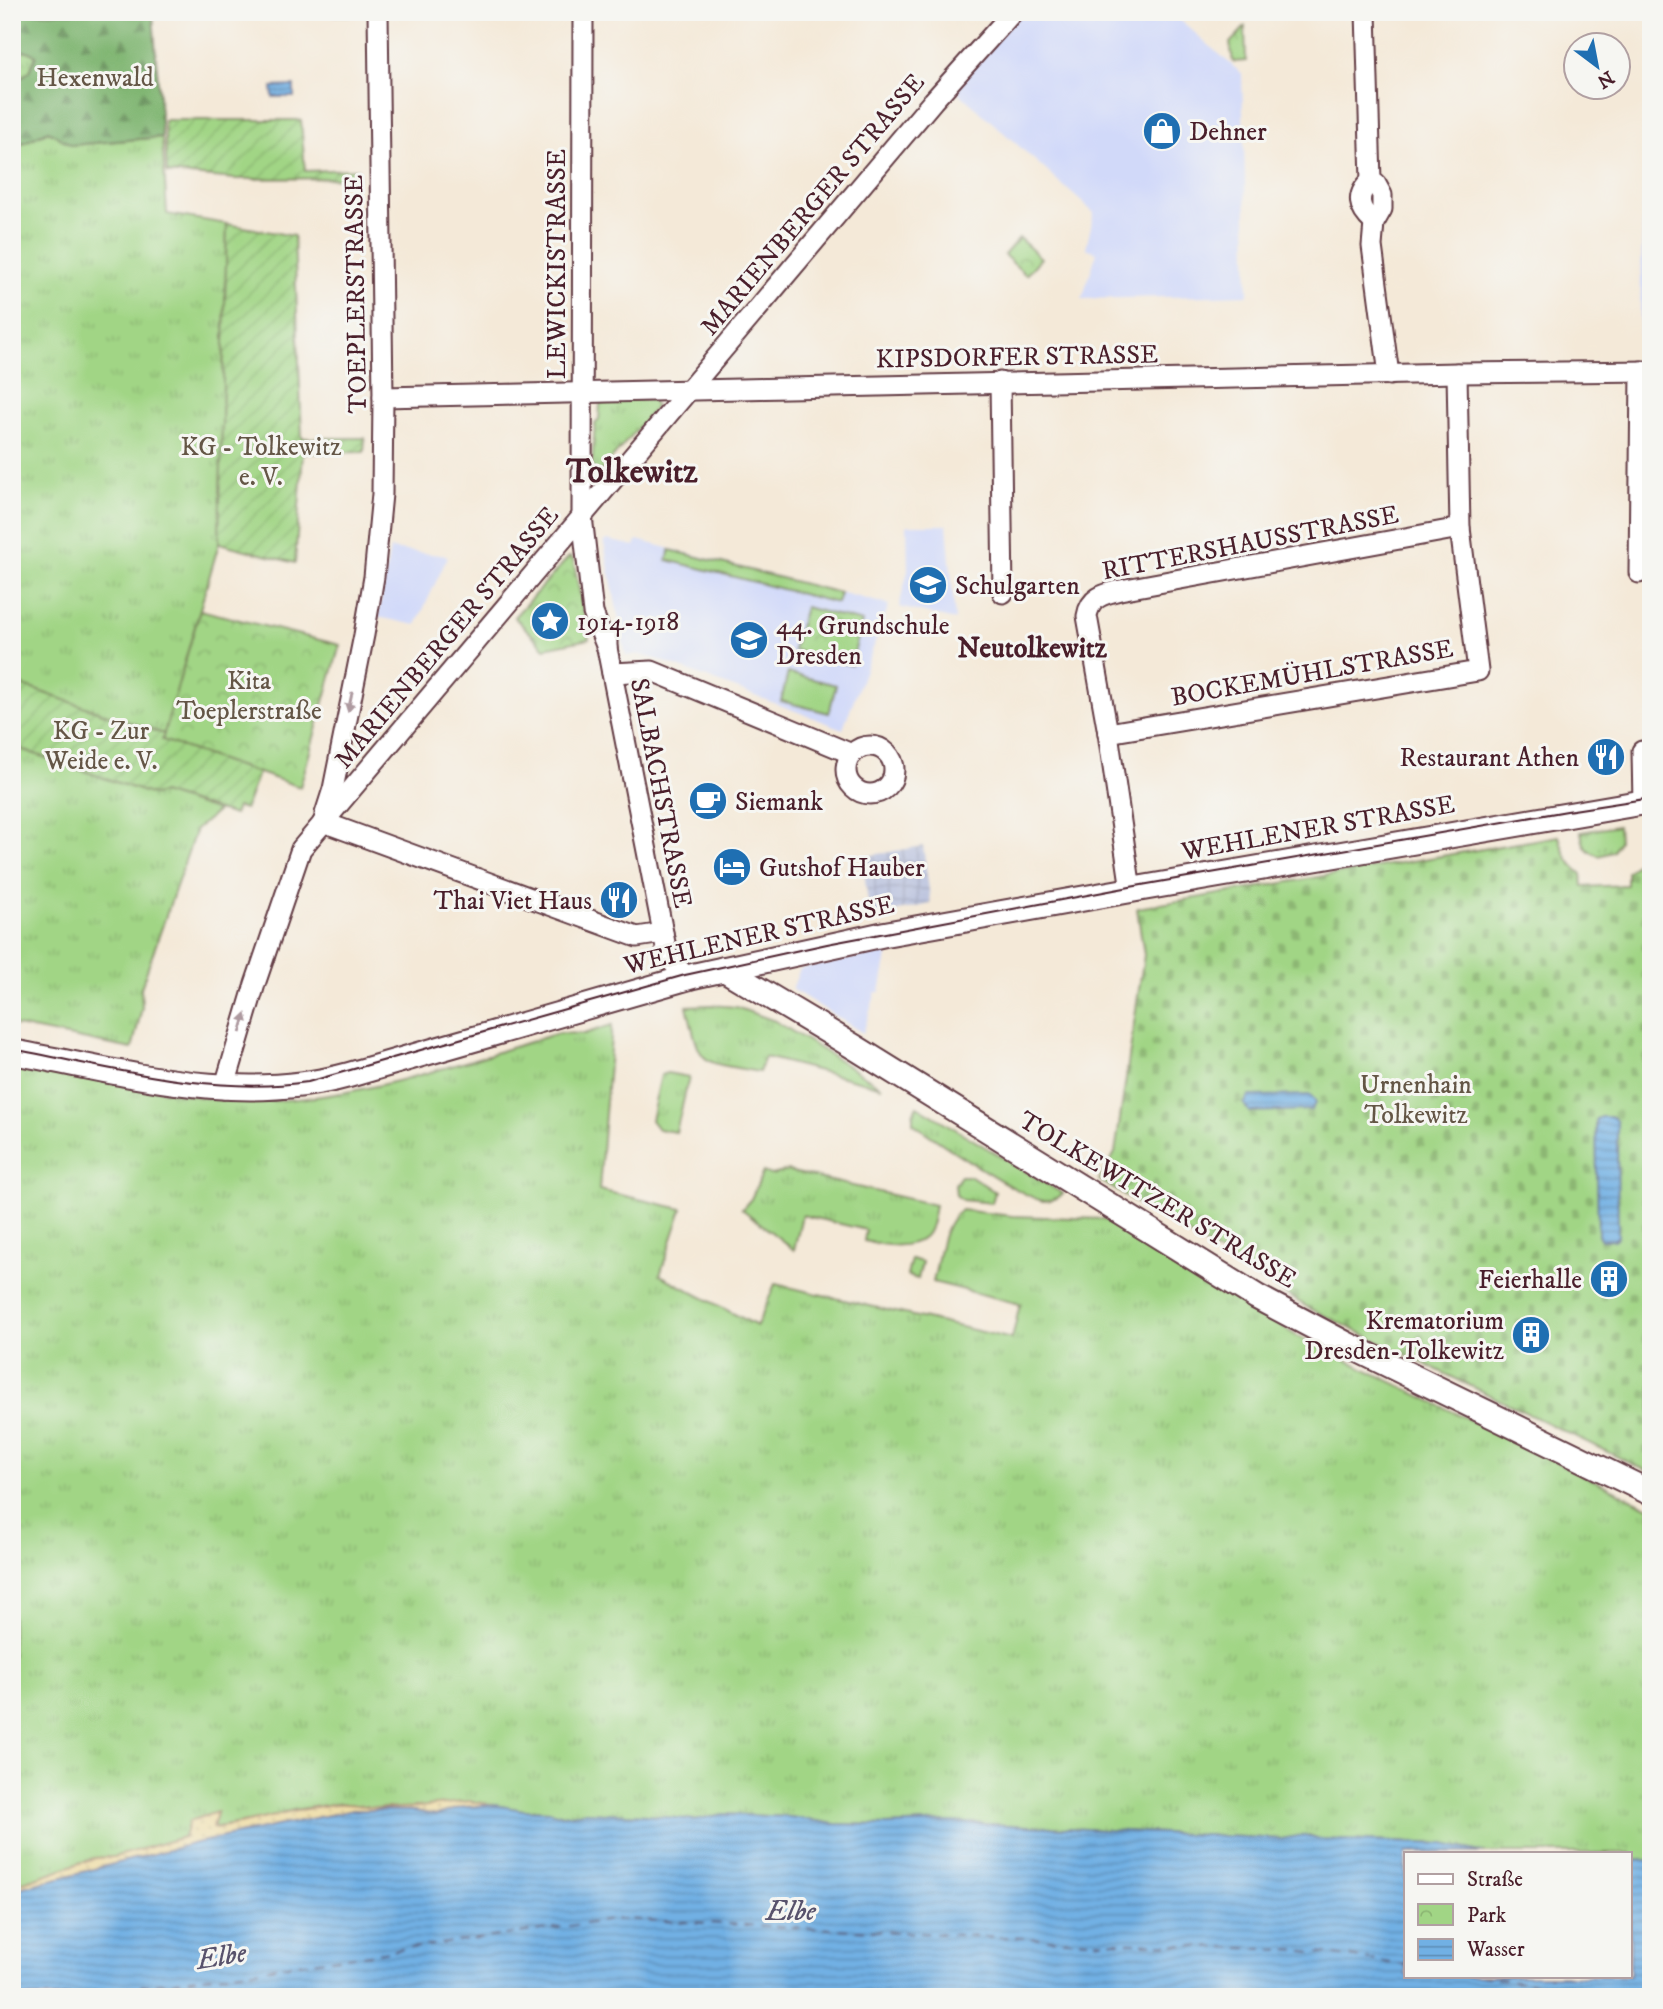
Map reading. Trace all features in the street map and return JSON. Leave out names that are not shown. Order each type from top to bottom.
[{"type":"main road","name":"WEHLENER STRASSE","points":[[12,1052],[224,1089],[288,1087],[331,1080],[693,976],[898,932],[1647,802]]},
{"type":"main road","name":"TOLKEWITZER STRASSE","points":[[724,969],[1257,1297],[1346,1344],[1651,1493]]},
{"type":"street","points":[[378,12],[395,12]]},
{"type":"street","name":"TOEPLERSTRASSE","points":[[323,822],[333,789],[364,635],[374,577],[381,507],[383,397],[378,12]]},
{"type":"street","name":"LEWICKISTRASSE","points":[[582,516],[583,12]]},
{"type":"street","name":"MARIENBERGER STRASSE","points":[[224,1089],[262,961],[301,849],[924,112],[1013,12]]},
{"type":"street","points":[[1366,12],[1371,181],[1359,196],[1359,204],[1365,215],[1374,222],[1372,246],[1389,375]]},
{"type":"street","points":[[1639,573],[1646,371]]},
{"type":"street","name":"KIPSDORFER STRASSE","points":[[383,397],[1000,382],[1646,371]]},
{"type":"street","name":"BOCKEMÜHLSTRASSE","points":[[1108,733],[1478,671],[1460,528],[1457,373]]},
{"type":"street","points":[[1000,382],[1003,593]]},
{"type":"street","name":"SALBACHSTRASSE","points":[[582,516],[593,613],[607,648],[668,958],[685,975],[693,976]]},
{"type":"street","name":"RITTERSHAUSSTRASSE","points":[[1131,890],[1108,733],[1087,616],[1088,607],[1099,595],[1460,528]]},
{"type":"street","points":[[612,673],[652,671],[852,754]]},
{"type":"street","points":[[1642,751],[1647,802]]},
{"type":"street","points":[[323,822],[637,937],[663,933]]},
{"type":"shaded area","points":[[1013,12],[1171,12],[1242,74],[1248,295],[1082,299],[1097,252],[1086,248],[1094,213],[949,84]]},
{"type":"shaded area","points":[[1651,87],[1651,354],[1639,354],[1646,88]]},
{"type":"shaded area","name":"Schulgarten","points":[[907,525],[947,525],[955,620],[899,607],[908,570]]},
{"type":"shaded area","name":"44. Grundschule Dresden","points":[[607,540],[635,546],[637,540],[889,605],[843,729],[657,659],[637,654],[626,656],[604,543]]},
{"type":"shaded area","name":"Kita Toeplerstraße","points":[[390,549],[448,556],[416,625],[378,617]]},
{"type":"shaded area","points":[[923,846],[931,904],[870,917],[862,857]]},
{"type":"shaded area","points":[[888,951],[880,992],[876,992],[863,1033],[792,989],[800,969]]},
{"type":"green space","name":"Hexenwald","points":[[194,12],[195,15],[153,14],[162,137],[72,145],[48,131],[12,148],[12,84],[30,71],[36,56],[28,51],[12,51],[12,13]]},
{"type":"green space","points":[[194,12],[361,12],[361,15],[195,15]]},
{"type":"green space","points":[[1245,27],[1246,61],[1233,62],[1230,43]]},
{"type":"green space","points":[[12,51],[28,51],[36,56],[30,71],[12,84]]},
{"type":"green space","points":[[164,120],[301,120],[305,171],[358,169],[358,178],[236,179],[167,173]]},
{"type":"green space","points":[[49,131],[73,145],[162,137],[167,214],[227,224],[219,543],[164,734],[12,682],[12,148]]},
{"type":"green space","name":"KG - Tolkewitz e. V.","points":[[227,224],[294,236],[302,438],[365,438],[364,452],[303,453],[295,563],[219,543]]},
{"type":"green space","points":[[1019,238],[1041,258],[1026,275],[1004,255]]},
{"type":"green space","points":[[609,399],[652,400],[656,407],[601,471],[596,471],[592,466],[595,424],[599,420],[600,404]]},
{"type":"green space","points":[[670,550],[840,593],[837,603],[667,560]]},
{"type":"green space","points":[[569,557],[573,559],[589,639],[545,648],[514,617]]},
{"type":"green space","points":[[805,607],[862,622],[851,665],[793,650]]},
{"type":"green space","name":"Kita Toeplerstraße","points":[[200,610],[340,645],[300,787],[162,740]]},
{"type":"green space","points":[[788,673],[836,685],[829,713],[781,701]]},
{"type":"green space","name":"KG - Zur Weide e. V.","points":[[12,682],[164,734],[162,740],[258,773],[245,809],[237,807],[234,815],[162,793],[153,795],[12,746]]},
{"type":"green space","points":[[12,746],[153,795],[162,793],[218,811],[196,829],[141,988],[142,1008],[132,1049],[12,1025]]},
{"type":"green space","name":"Urnenhain Tolkewitz","points":[[1651,820],[1651,1473],[1309,1308],[1099,1180],[1115,1153],[1144,955],[1137,908],[1559,836],[1567,857],[1582,874],[1583,887],[1627,885],[1627,872],[1640,856],[1640,822]]},
{"type":"green space","points":[[1618,826],[1619,841],[1613,852],[1599,856],[1586,847],[1581,832]]},
{"type":"green space","points":[[687,1006],[736,1007],[775,1021],[882,1087],[765,1057],[759,1072],[713,1062],[705,1058],[700,1051]]},
{"type":"green space","points":[[612,1025],[599,1190],[682,1209],[660,1275],[757,1326],[775,1284],[1012,1339],[1020,1304],[933,1282],[944,1233],[954,1216],[961,1210],[1012,1216],[1104,1219],[1297,1336],[1651,1508],[1651,1860],[1632,1861],[1632,1852],[1480,1852],[1444,1844],[1317,1839],[1309,1836],[1282,1839],[947,1822],[835,1824],[790,1817],[723,1814],[694,1820],[585,1812],[563,1815],[470,1801],[424,1808],[376,1808],[339,1803],[212,1828],[217,1813],[184,1837],[114,1857],[94,1858],[24,1882],[12,1883],[12,1064],[211,1099],[300,1099],[388,1083],[559,1033],[584,1034]]},
{"type":"green space","points":[[667,1073],[689,1077],[676,1132],[658,1129],[651,1120],[661,1075]]},
{"type":"green space","points":[[917,1106],[1063,1194],[1044,1201],[999,1180],[913,1123]]},
{"type":"green space","points":[[788,1171],[935,1205],[927,1234],[910,1244],[887,1245],[864,1241],[866,1230],[802,1215],[794,1250],[742,1209],[751,1199],[763,1172],[771,1175]]},
{"type":"green space","points":[[961,1176],[971,1176],[995,1192],[992,1203],[962,1200],[956,1195],[955,1184]]},
{"type":"green space","points":[[911,1259],[922,1262],[918,1279],[907,1276]]},
{"type":"sand","points":[[470,1801],[495,1805],[464,1807],[437,1815],[413,1811],[353,1810],[196,1843],[12,1890],[12,1883],[24,1882],[94,1858],[114,1857],[184,1837],[189,1821],[217,1812],[213,1828],[335,1804],[390,1808]]},
{"type":"water","points":[[294,86],[294,97],[273,97],[272,87]]},
{"type":"water","points":[[1310,1095],[1316,1102],[1311,1110],[1249,1112],[1244,1104],[1249,1096]]},
{"type":"water","points":[[1601,1117],[1613,1117],[1617,1122],[1618,1236],[1614,1240],[1601,1240],[1598,1235],[1596,1121]]},
{"type":"water","name":"Elbe","points":[[495,1805],[563,1815],[585,1812],[694,1820],[723,1814],[790,1817],[835,1824],[947,1822],[1282,1839],[1303,1835],[1317,1839],[1444,1844],[1480,1852],[1404,1852],[1404,1978],[1632,1978],[1632,1861],[1651,1860],[1651,1997],[12,1997],[12,1890],[196,1843],[353,1810],[413,1811],[437,1815],[464,1807]]},
{"type":"ferry route","points":[[61,1997],[619,1919],[1305,1951],[1404,1965]]},
{"type":"ferry route","points":[[1494,1978],[1626,1997]]},
{"type":"tram line","points":[[12,1049],[159,1078],[234,1085],[308,1082],[685,975],[827,944],[1130,887],[1651,798]]},
{"type":"place","name":"Dehner","points":[[1162,131]]},
{"type":"place","name":"Schulgarten","points":[[928,585]]},
{"type":"place","name":"1914-1918","points":[[550,621]]},
{"type":"place","name":"44. Grundschule Dresden","points":[[749,640]]},
{"type":"place","name":"Restaurant Athen","points":[[1606,757]]},
{"type":"place","name":"Siemank","points":[[708,801]]},
{"type":"place","name":"Gutshof Hauber","points":[[732,867]]},
{"type":"place","name":"Thai Viet Haus","points":[[619,900]]},
{"type":"place","name":"Feierhalle","points":[[1609,1279]]},
{"type":"place","name":"Krematorium Dresden-Tolkewitz","points":[[1531,1335]]},
{"type":"district","name":"Tolkewitz","points":[[632,470]]},
{"type":"district","name":"Neutolkewitz","points":[[1032,647]]}]
